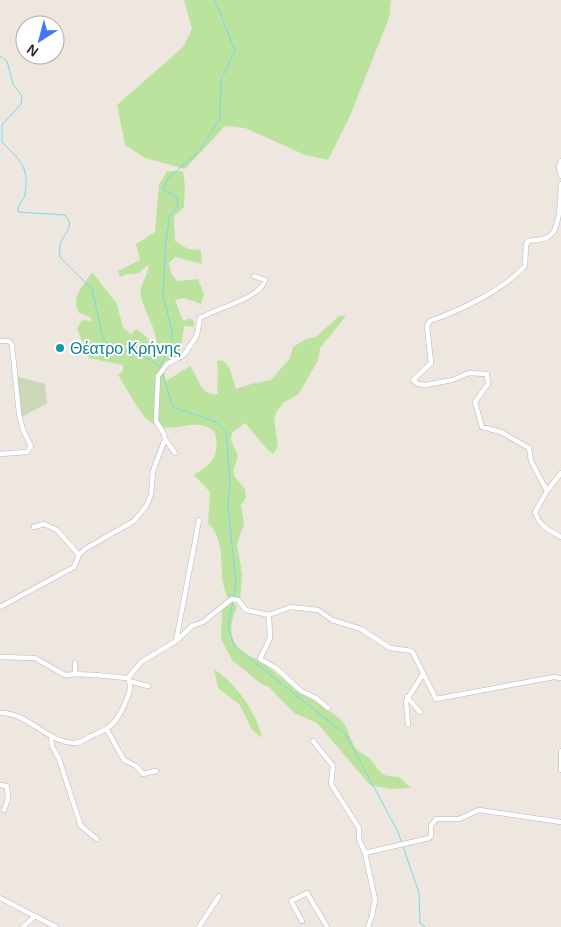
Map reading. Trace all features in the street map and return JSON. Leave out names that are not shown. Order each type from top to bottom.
[{"type":"street","points":[[561,161],[559,167],[561,176]]},
{"type":"street","points":[[547,491],[531,461],[529,448],[511,437],[482,427],[479,423],[475,402],[488,384],[487,374],[469,373],[452,380],[426,385],[418,384],[413,380],[431,363],[427,326],[430,321],[454,313],[492,290],[504,286],[525,266],[526,244],[528,241],[548,237],[554,232],[560,216],[561,184]]},
{"type":"street","points":[[175,453],[156,421],[158,376],[167,364],[184,355],[197,335],[200,318],[214,310],[255,294],[265,280],[254,276]]},
{"type":"street","points":[[0,342],[8,342],[12,346],[19,414],[23,430],[31,446],[27,452],[22,454],[0,454]]},
{"type":"street","points":[[0,607],[74,567],[79,555],[85,549],[128,525],[142,511],[149,500],[153,471],[165,439]]},
{"type":"street","points":[[561,473],[547,491],[535,512],[537,520],[541,525],[561,536]]},
{"type":"street","points":[[176,641],[199,520]]},
{"type":"street","points":[[34,527],[44,524],[57,530],[79,555]]},
{"type":"street","points":[[0,714],[8,714],[26,721],[51,736],[77,743],[107,730],[116,719],[127,698],[130,690],[128,680],[140,663],[176,641],[192,626],[203,622],[234,599],[246,610],[270,615],[291,607],[318,610],[332,620],[361,629],[390,648],[412,651],[434,696],[438,699],[554,677],[561,678]]},
{"type":"street","points":[[270,615],[270,638],[260,659],[276,668],[301,691],[316,698],[328,708]]},
{"type":"street","points":[[0,657],[35,658],[65,675],[75,672],[140,682],[148,686]]},
{"type":"street","points":[[75,663],[75,672]]},
{"type":"street","points":[[408,724],[405,706],[408,697],[423,674]]},
{"type":"street","points":[[408,697],[420,712]]},
{"type":"street","points":[[107,730],[128,764],[136,766],[143,774],[156,771]]},
{"type":"street","points":[[51,736],[52,748],[59,759],[81,826],[97,839]]},
{"type":"street","points":[[313,741],[332,766],[331,784],[359,828],[359,839],[365,852],[375,899],[368,927]]},
{"type":"street","points":[[561,751],[561,770]]},
{"type":"street","points":[[0,785],[6,786],[8,799],[4,810]]},
{"type":"street","points":[[365,852],[429,838],[431,836],[431,826],[436,819],[459,819],[479,810],[561,822]]},
{"type":"street","points":[[302,921],[291,901],[307,894],[327,927]]},
{"type":"street","points":[[199,927],[219,896]]},
{"type":"street","points":[[0,898],[56,927]]},
{"type":"street","points":[[23,927],[35,916]]},
{"type":"green space","points":[[184,0],[391,0],[389,18],[350,116],[328,160],[305,155],[245,128],[225,126],[185,169],[145,158],[125,145],[117,105],[183,47],[192,29]]},
{"type":"green space","points":[[167,171],[183,171],[185,186],[184,207],[174,216],[175,241],[188,249],[201,250],[202,264],[175,257],[169,263],[171,273],[177,281],[198,279],[204,294],[201,304],[184,298],[175,300],[183,321],[190,318],[194,321],[194,327],[184,326],[180,356],[163,368],[166,381],[190,366],[203,389],[212,394],[218,394],[217,361],[222,360],[229,367],[236,389],[271,380],[290,358],[293,347],[306,339],[316,337],[339,316],[346,316],[320,348],[318,360],[299,394],[283,403],[277,411],[274,419],[278,446],[273,454],[245,423],[232,433],[231,440],[238,456],[234,468],[234,476],[245,489],[246,498],[241,505],[244,524],[237,544],[242,574],[240,601],[227,597],[222,580],[219,542],[208,523],[210,492],[194,475],[206,467],[214,458],[216,453],[215,432],[207,427],[198,425],[167,428],[149,421],[137,406],[118,375],[123,371],[123,365],[89,358],[77,329],[82,320],[92,321],[90,317],[79,313],[76,302],[79,292],[92,272],[117,304],[123,328],[131,334],[136,329],[147,337],[151,345],[157,346],[154,331],[140,292],[148,265],[136,274],[120,277],[118,271],[140,260],[136,244],[155,232],[159,184]]},
{"type":"green space","points":[[16,376],[45,384],[47,403],[20,418]]},
{"type":"green space","points":[[229,603],[234,603],[237,607],[231,629],[235,643],[244,652],[271,669],[295,689],[337,716],[347,729],[358,751],[368,757],[381,773],[387,776],[399,777],[411,788],[391,789],[370,785],[317,723],[294,713],[269,687],[261,684],[232,660],[221,639],[222,610]]},
{"type":"green space","points":[[214,669],[244,699],[255,718],[262,738],[252,730],[240,705],[218,688]]},
{"type":"waterway","points":[[160,366],[171,346],[172,332],[163,294],[166,238],[170,215],[178,206],[177,197],[163,190],[168,178],[199,152],[220,118],[221,80],[235,51],[215,0]]},
{"type":"waterway","points":[[0,56],[7,61],[13,84],[22,96],[21,104],[2,125],[2,142],[22,164],[26,177],[25,194],[18,212],[65,215],[68,219],[69,227],[60,245],[60,257],[92,289],[103,338],[110,346],[149,359],[161,368]]},
{"type":"waterway","points":[[162,372],[173,407],[216,422],[226,432],[230,482],[228,505],[236,584],[228,626],[234,646],[346,735],[398,832],[419,893],[420,923],[425,927]]},
{"type":"place","name":"Θέατρο Κρήνης","points":[[60,348]]}]
